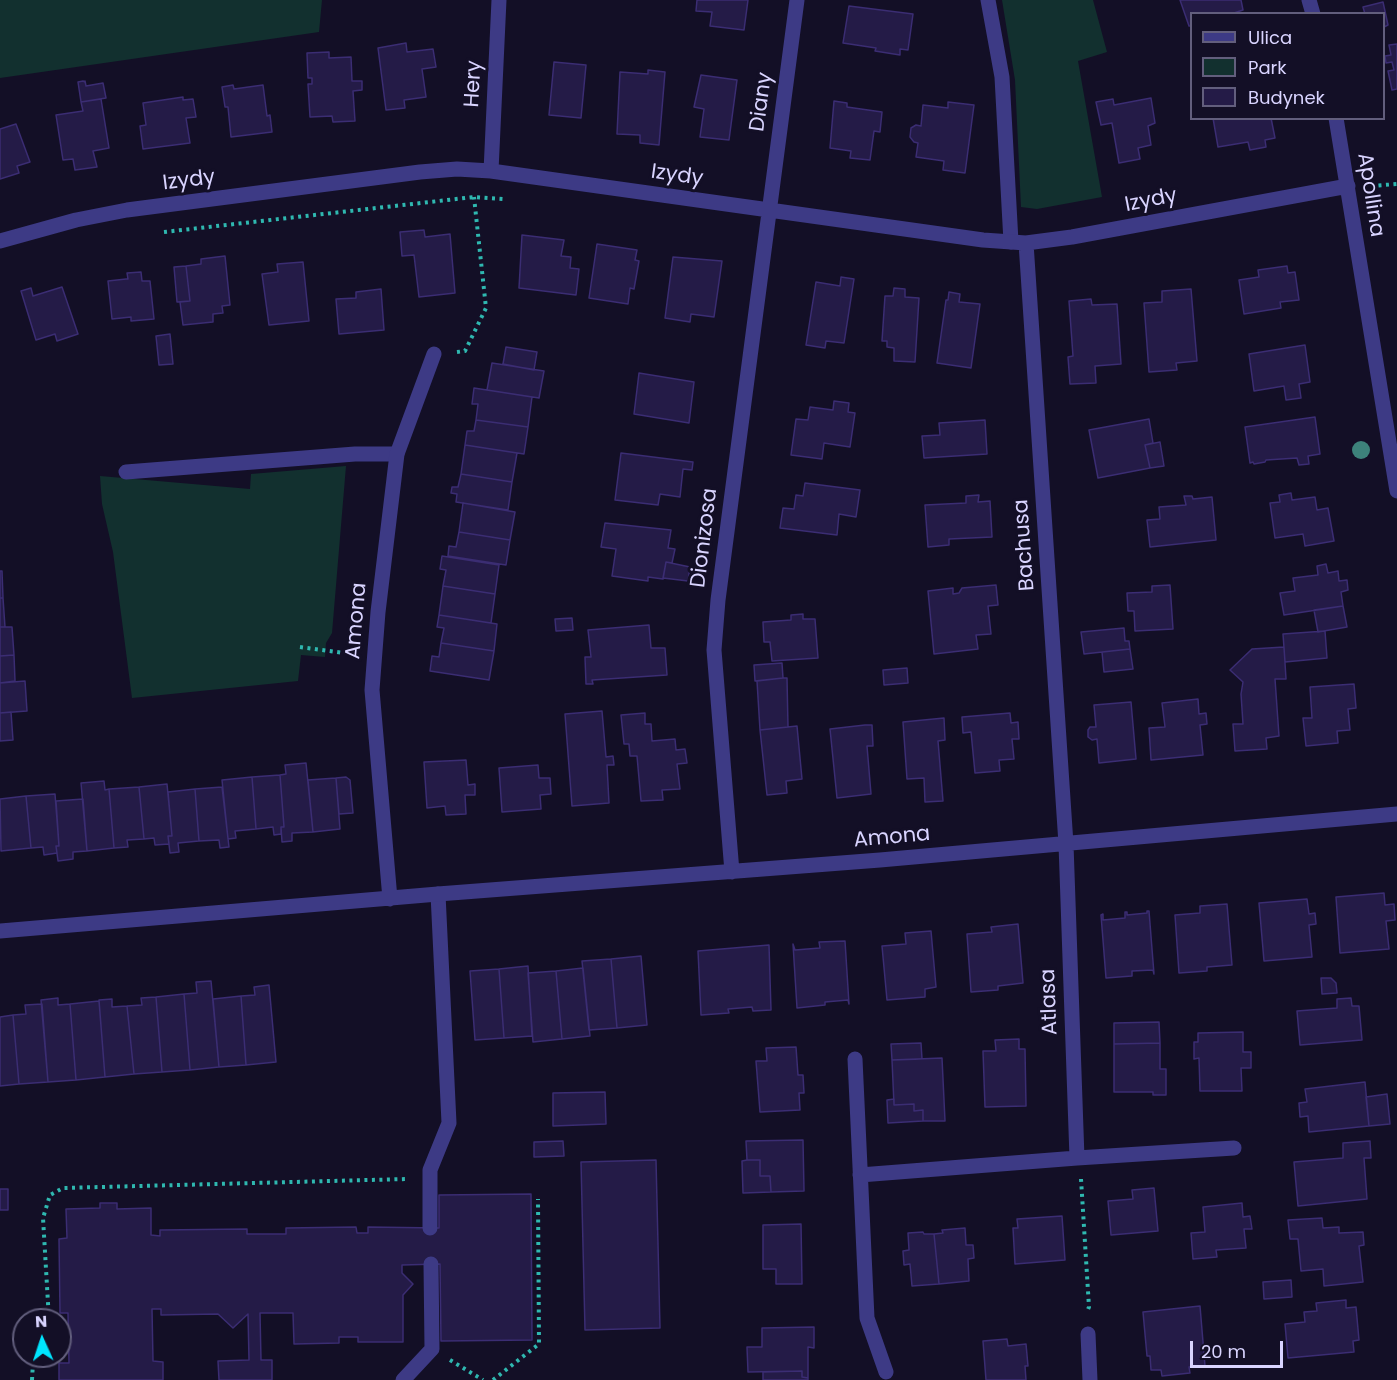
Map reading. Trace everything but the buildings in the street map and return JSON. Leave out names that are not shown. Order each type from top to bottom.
[{"type":"street","name":"Hery","points":[[490,171],[499,0]]},
{"type":"street","name":"Diany","points":[[769,210],[797,0]]},
{"type":"street","name":"Bachusa","points":[[988,0],[1002,77],[1018,243],[1066,844]]},
{"type":"street","name":"Apollina","points":[[1336,120],[1397,491]]},
{"type":"street","name":"Izydy","points":[[0,241],[76,220],[127,210],[457,169],[490,171],[1018,243],[1072,237],[1348,186]]},
{"type":"street","name":"Dionizosa","points":[[732,872],[714,650],[718,600],[769,210]]},
{"type":"street","name":"Amona","points":[[390,898],[372,690],[378,612],[397,454],[435,354]]},
{"type":"street","points":[[126,472],[356,454],[397,454]]},
{"type":"street","name":"Amona","points":[[0,931],[732,872],[1397,814]]},
{"type":"street","name":"Atlasa","points":[[1066,844],[1077,1158]]},
{"type":"street","points":[[430,1228],[430,1170],[449,1123],[438,894]]},
{"type":"street","points":[[855,1059],[867,1318],[886,1372]]},
{"type":"street","points":[[860,1175],[1234,1148]]},
{"type":"street","points":[[403,1380],[432,1349],[431,1264]]},
{"type":"street","points":[[1088,1334],[1090,1380]]},
{"type":"path","points":[[159,232],[474,197],[506,199]]},
{"type":"path","points":[[435,354],[465,351],[486,308],[474,197]]},
{"type":"path","points":[[300,647],[352,653]]},
{"type":"path","points":[[1077,1158],[1081,1182],[1089,1307],[1086,1314]]},
{"type":"path","points":[[48,1308],[43,1218],[50,1195],[63,1188],[430,1179]]},
{"type":"path","points":[[493,1380],[539,1344],[538,1199]]},
{"type":"path","points":[[447,1358],[483,1380]]},
{"type":"green space","points":[[0,0],[322,0],[319,32],[0,78]]},
{"type":"green space","points":[[1002,0],[1093,0],[1107,52],[1078,61],[1102,197],[1037,209],[1021,207],[1015,80]]},
{"type":"green space","points":[[346,466],[332,633],[326,643],[325,657],[301,655],[298,681],[132,698],[113,552],[102,504],[100,476],[250,489],[251,474]]}]
